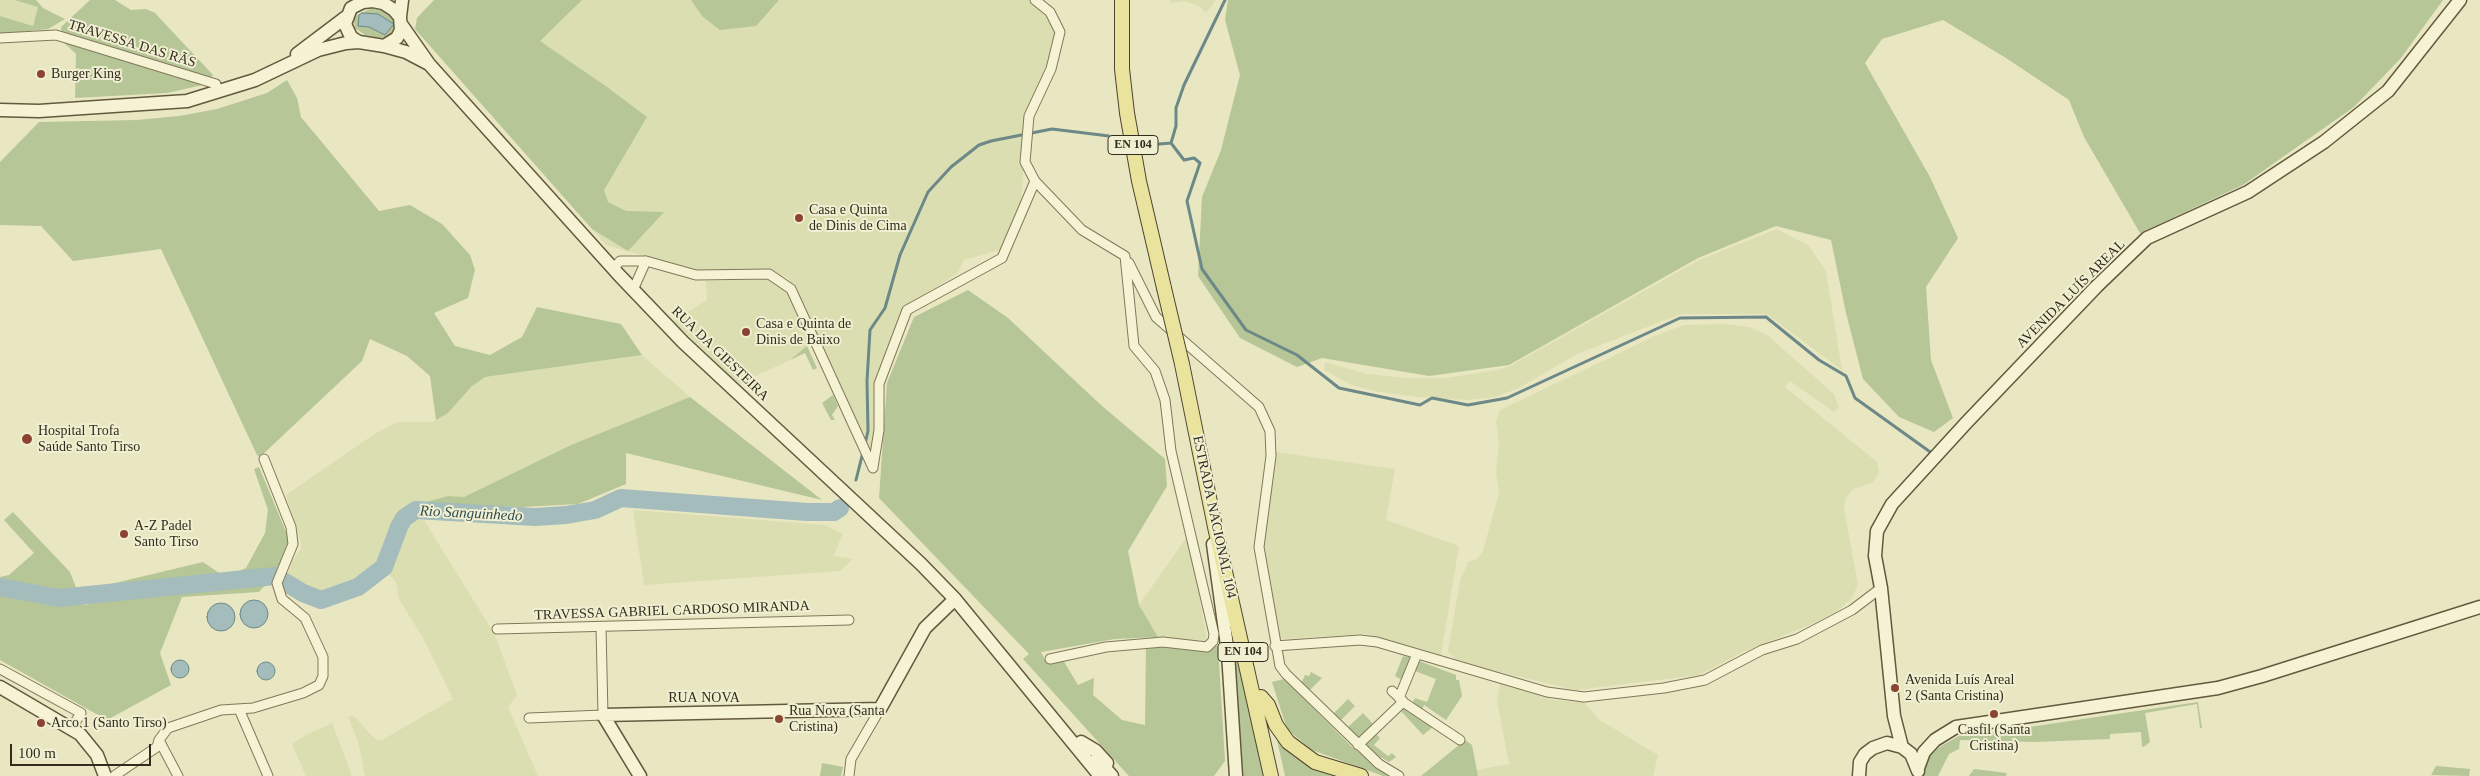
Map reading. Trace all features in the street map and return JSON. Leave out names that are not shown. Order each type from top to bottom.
[{"type":"main road","name":"EN 104","points":[[1122,0],[1122,69],[1127,112],[1139,181],[1196,429]]},
{"type":"main road","name":"ESTRADA NACIONAL 104","points":[[1196,429],[1215,527],[1271,776]]},
{"type":"main road","name":"ESTRADA NACIONAL 104","points":[[1196,429],[1224,538],[1279,776]]},
{"type":"main road","points":[[1261,698],[1268,705],[1276,725],[1288,742],[1315,762],[1361,776]]},
{"type":"street","points":[[384,46],[397,38],[402,0]]},
{"type":"street","points":[[1035,0],[1050,12],[1060,32],[1051,69],[1029,116],[1024,162],[1035,182],[1082,230],[1125,256],[1156,317],[1259,407],[1270,431],[1271,456],[1259,547],[1280,666],[1358,745],[1379,764],[1399,776]]},
{"type":"street","name":"AVENIDA LUÍS AREAL","points":[[1918,772],[1911,754],[1904,748],[1894,716],[1881,588],[1875,556],[1877,531],[1892,504],[1958,431],[2097,286],[2147,238],[2248,192],[2324,142],[2388,90],[2460,0]]},
{"type":"street","points":[[278,69],[353,8],[363,2],[373,1],[389,6],[429,64]]},
{"type":"street","points":[[353,8],[346,31],[350,38],[359,42]]},
{"type":"street","name":"TRAVESSA DAS RÃS","points":[[0,38],[56,35],[216,84],[218,93]]},
{"type":"street","points":[[0,110],[39,111],[168,103],[218,93],[255,80],[318,50],[346,42],[384,46],[406,52],[429,64]]},
{"type":"street","name":"RUA DA GIESTEIRA","points":[[429,64],[633,290],[683,342],[921,564],[1000,654]]},
{"type":"street","points":[[613,268],[620,262],[646,261],[696,275],[769,274],[791,289],[873,468],[879,430],[879,384],[907,310],[1002,258],[1035,182]]},
{"type":"street","points":[[1050,659],[1106,647],[1163,642],[1201,648],[1213,641],[1214,634],[1171,451],[1165,400],[1155,371],[1134,346],[1125,256]]},
{"type":"street","points":[[633,290],[646,261]]},
{"type":"street","points":[[114,776],[157,748],[159,740],[168,728],[221,710],[254,708],[304,693],[319,685],[323,676],[323,657],[305,618],[282,599],[277,583],[293,544],[291,527],[264,459]]},
{"type":"street","points":[[1215,527],[1212,533],[1228,653],[1236,776]]},
{"type":"street","points":[[1275,646],[1360,640],[1417,654],[1547,692],[1584,697],[1664,688],[1706,680],[1762,650],[1798,639],[1852,610],[1881,588]]},
{"type":"street","points":[[849,776],[851,759],[925,628],[954,600]]},
{"type":"street","points":[[1918,772],[1924,752],[1935,740],[1950,730],[1964,725],[2218,688],[2262,676],[2480,607]]},
{"type":"street","name":"TRAVESSA GABRIEL CARDOSO MIRANDA","points":[[497,629],[601,628],[849,620]]},
{"type":"street","points":[[601,628],[603,715],[640,776]]},
{"type":"street","points":[[1000,654],[1112,776]]},
{"type":"street","points":[[1000,654],[1100,776]]},
{"type":"street","points":[[1358,745],[1401,700],[1417,654]]},
{"type":"street","points":[[0,669],[81,713],[71,729]]},
{"type":"street","points":[[1392,691],[1401,700],[1460,740]]},
{"type":"street","points":[[1,692],[80,734],[97,755],[106,776]]},
{"type":"street","name":"RUA NOVA","points":[[529,718],[603,715],[779,713],[880,708]]},
{"type":"street","points":[[239,709],[268,776]]},
{"type":"street","points":[[1859,776],[1860,762],[1890,729],[1894,716]]},
{"type":"street","points":[[159,740],[178,776]]},
{"type":"street","points":[[1873,748],[1888,744],[1904,748],[1935,740]]},
{"type":"street","points":[[1081,742],[1096,751],[1119,776]]},
{"type":"street","points":[[1227,776],[1235,763]]},
{"type":"green space","points":[[0,0],[14,0],[38,7],[33,26],[0,16]]},
{"type":"green space","points":[[14,0],[36,0],[43,8],[65,19],[48,29],[0,34],[0,16],[33,26],[38,7]]},
{"type":"green space","points":[[90,0],[115,0],[131,10],[146,9],[155,13],[213,75],[210,78],[109,46],[62,34],[61,27]]},
{"type":"green space","name":"Casa e Quinta de Dinis de Cima","points":[[434,0],[1030,0],[1038,7],[1057,29],[1049,70],[1026,117],[1021,207],[1003,249],[964,260],[957,274],[905,307],[876,376],[872,457],[796,287],[787,278],[771,270],[709,272],[694,270],[606,245],[415,29],[417,18]]},
{"type":"green space","points":[[434,0],[582,0],[540,41],[647,117],[604,190],[608,202],[626,211],[664,212],[628,251],[592,229],[415,29],[417,18]]},
{"type":"green space","points":[[691,0],[779,0],[756,26],[720,30],[703,17]]},
{"type":"green space","points":[[1171,0],[1216,0],[1206,13],[1199,6],[1184,1],[1170,3]]},
{"type":"green space","points":[[1228,0],[2443,0],[2401,58],[2354,107],[2243,185],[2140,233],[2084,137],[2069,100],[2006,58],[1943,20],[1882,39],[1865,63],[1930,177],[1958,238],[1926,287],[1931,360],[1953,418],[1934,432],[1899,417],[1863,379],[1846,313],[1831,240],[1776,226],[1698,258],[1509,365],[1429,376],[1322,358],[1297,367],[1240,338],[1198,276],[1202,197],[1221,150],[1240,75],[1225,20]]},
{"type":"green space","points":[[372,8],[386,11],[393,18],[395,29],[389,36],[380,38],[365,35],[355,28],[354,20],[357,15]]},
{"type":"green space","points":[[62,41],[207,84],[167,93],[75,98],[76,54]]},
{"type":"green space","points":[[287,80],[297,98],[301,117],[379,211],[410,205],[442,224],[470,255],[475,270],[468,298],[434,313],[455,346],[490,355],[522,337],[537,307],[621,324],[642,355],[485,377],[471,387],[448,413],[436,420],[430,376],[407,356],[370,339],[362,361],[260,457],[257,455],[161,249],[73,261],[41,226],[0,225],[0,162],[39,122],[137,120],[179,116],[217,109],[267,93]]},
{"type":"green space","points":[[1777,229],[1808,245],[1826,271],[1842,370],[1768,315],[1681,314],[1577,354],[1517,389],[1495,397],[1467,400],[1417,397],[1380,392],[1354,386],[1324,370],[1325,362],[1367,374],[1408,378],[1447,378],[1502,369],[1699,260]]},
{"type":"green space","name":"Casa e Quinta de Dinis de Baixo","points":[[767,279],[778,282],[785,289],[811,343],[790,360],[738,384],[674,321],[707,300],[706,281]]},
{"type":"green space","points":[[968,290],[1008,318],[1102,406],[1165,459],[1167,486],[1128,551],[1139,605],[1158,637],[1115,639],[1041,652],[1046,662],[1063,660],[1078,685],[1094,678],[1093,695],[1122,720],[1145,725],[1146,647],[1218,646],[1225,761],[1214,776],[1129,776],[1023,659],[1029,654],[879,498],[887,383],[914,317]]},
{"type":"green space","points":[[1725,324],[1750,327],[1767,335],[1834,394],[1839,407],[1834,412],[1790,381],[1785,387],[1877,462],[1879,472],[1873,482],[1853,489],[1846,498],[1844,508],[1858,585],[1851,599],[1837,611],[1812,624],[1743,652],[1699,675],[1576,690],[1457,662],[1448,651],[1460,581],[1468,562],[1475,560],[1482,554],[1499,493],[1496,473],[1499,443],[1496,421],[1500,410],[1655,336],[1684,325]]},
{"type":"green space","points":[[807,346],[817,368],[813,370],[805,353],[790,360]]},
{"type":"green space","points":[[642,355],[690,397],[571,445],[464,497],[448,496],[413,507],[401,515],[395,525],[386,557],[375,570],[346,587],[328,594],[317,595],[292,579],[288,573],[293,560],[301,549],[301,542],[286,495],[376,433],[397,422],[432,422],[448,413],[471,387],[485,377]]},
{"type":"green space","points":[[833,395],[838,406],[832,415],[835,420],[831,420],[822,403]]},
{"type":"green space","points":[[690,397],[822,500],[626,453],[626,484],[578,504],[522,507],[419,504],[448,496],[464,497],[571,445]]},
{"type":"green space","points":[[1276,452],[1395,469],[1386,520],[1459,546],[1441,655],[1366,634],[1281,639],[1263,550]]},
{"type":"green space","points":[[259,467],[289,539],[277,572],[259,592],[182,597],[160,653],[171,685],[107,720],[0,660],[0,577],[9,575],[34,553],[4,520],[13,512],[70,572],[83,605],[91,604],[89,592],[94,588],[203,562],[225,577],[246,568],[265,533],[268,510],[254,469]]},
{"type":"green space","points":[[633,510],[825,525],[843,534],[833,556],[853,559],[840,571],[644,585]]},
{"type":"green space","points":[[416,519],[424,520],[495,635],[517,695],[508,707],[538,776],[365,776],[358,741],[348,717],[354,716],[377,740],[382,740],[453,699],[423,638],[399,599],[396,582],[386,571],[396,553],[401,534],[408,524]]},
{"type":"green space","points":[[1189,534],[1207,641],[1158,637],[1139,605]]},
{"type":"green space","points":[[1227,610],[1265,776],[1241,776]]},
{"type":"green space","points":[[1403,656],[1412,658],[1402,680],[1395,676]]},
{"type":"green space","points":[[1419,661],[1456,675],[1456,680],[1459,680],[1462,696],[1446,720],[1424,705],[1422,710],[1412,704],[1415,698],[1427,702],[1436,679],[1415,671]]},
{"type":"green space","points":[[1311,672],[1322,678],[1309,691],[1301,684],[1305,675],[1309,676]]},
{"type":"green space","points":[[1284,679],[1351,746],[1389,776],[1383,776],[1312,750],[1287,729],[1272,682]]},
{"type":"green space","points":[[1500,683],[1554,700],[1584,702],[1598,719],[1658,755],[1653,776],[1478,776],[1477,770],[1509,764],[1497,701]]},
{"type":"green space","points":[[1348,699],[1355,706],[1341,720],[1334,713]]},
{"type":"green space","points":[[2198,702],[2202,728],[2200,728],[2197,704],[2145,713],[2150,742],[2142,747],[2141,732],[2110,734],[2110,739],[2035,742],[1960,740],[1959,749],[1949,754],[1938,776],[1924,776],[1926,760],[1938,748],[1964,733],[1973,732],[1975,735]]},
{"type":"green space","points":[[1403,708],[1434,726],[1423,735],[1399,709]]},
{"type":"green space","points":[[1363,713],[1374,725],[1357,741],[1346,729]]},
{"type":"green space","points":[[332,723],[352,776],[306,776],[292,744],[304,736]]},
{"type":"green space","points":[[1375,733],[1380,738],[1374,745],[1388,756],[1392,753],[1396,757],[1389,762],[1366,749],[1365,744]]},
{"type":"green space","points":[[1277,740],[1305,760],[1348,776],[1285,776]]},
{"type":"green space","points":[[1465,740],[1472,745],[1478,776],[1421,776]]},
{"type":"green space","points":[[822,763],[843,767],[841,776],[820,776]]},
{"type":"green space","points":[[2436,766],[2470,769],[2469,776],[2431,775]]},
{"type":"green space","points":[[1974,769],[2007,773],[2006,776],[1969,776]]},
{"type":"water","points":[[362,13],[378,14],[394,24],[385,35],[369,27],[358,26],[359,15]]},
{"type":"water","points":[[254,600],[264,604],[268,614],[264,624],[254,628],[244,624],[240,614],[244,604]]},
{"type":"water","points":[[221,603],[231,607],[235,617],[231,627],[221,631],[211,627],[207,617],[211,607]]},
{"type":"water","points":[[176,660],[184,660],[189,665],[187,676],[176,678],[171,673],[171,665]]},
{"type":"water","points":[[262,662],[270,662],[275,667],[273,678],[262,680],[257,675],[257,667]]},
{"type":"waterway","name":"Rio Sanguinhedo","points":[[1159,144],[1171,143],[1176,126],[1176,108],[1184,85],[1225,0]]},
{"type":"waterway","name":"Rio Sanguinhedo","points":[[865,444],[868,431],[867,381],[870,330],[885,308],[900,255],[928,192],[951,167],[979,145],[991,141],[1052,129],[1109,136]]},
{"type":"waterway","points":[[1171,143],[1184,160],[1194,158],[1200,163],[1187,201],[1202,269],[1246,330],[1297,355],[1339,388],[1420,405],[1432,398],[1468,405],[1507,398],[1680,318],[1766,317],[1819,360],[1846,376],[1855,398],[1933,454]]},
{"type":"waterway","name":"Rio Sanguinhedo","points":[[856,480],[863,452]]},
{"type":"waterway","name":"Rio Sanguinhedo","points":[[0,587],[59,598],[275,576],[303,593],[321,600],[358,587],[384,567],[404,518],[416,510],[535,517],[566,515],[595,510],[621,498],[807,512],[834,512],[840,508]]},
{"type":"place","name":"Burger King","points":[[41,74]]},
{"type":"place","name":"Casa e Quinta de Dinis de Cima","points":[[799,218]]},
{"type":"place","name":"Casa e Quinta de Dinis de Baixo","points":[[746,332]]},
{"type":"place","name":"Hospital Trofa Saúde Santo Tirso","points":[[27,439]]},
{"type":"place","name":"A-Z Padel Santo Tirso","points":[[124,534]]},
{"type":"place","name":"Avenida Luís Areal 2 (Santa Cristina)","points":[[1895,688]]},
{"type":"place","name":"Casfil (Santa Cristina)","points":[[1994,714]]},
{"type":"place","name":"Rua Nova (Santa Cristina)","points":[[779,719]]},
{"type":"place","name":"Arco 1 (Santo Tirso)","points":[[41,723]]}]
